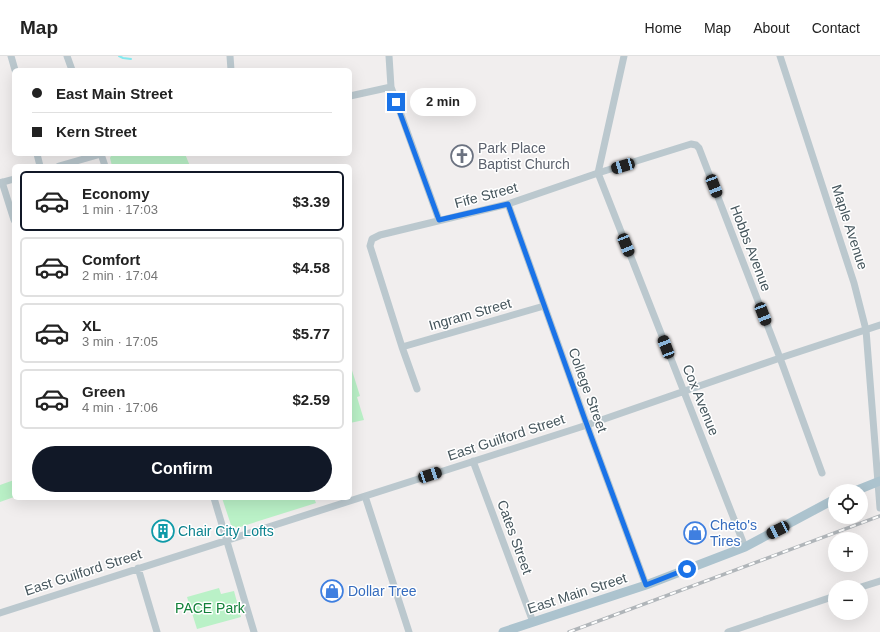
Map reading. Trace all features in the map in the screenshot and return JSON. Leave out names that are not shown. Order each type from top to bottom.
[{"type":"main road","points":[[868,486],[879,482]]},
{"type":"main road","name":"East Main Street","points":[[502,632],[646,585],[745,547],[828,503]]},
{"type":"street","points":[[11,56],[14,68]]},
{"type":"street","points":[[67,56],[71,68]]},
{"type":"street","points":[[230,56],[231,68]]},
{"type":"street","points":[[389,56],[391,87],[439,220]]},
{"type":"street","points":[[598,173],[624,56]]},
{"type":"street","name":"Maple Avenue","points":[[780,56],[854,283],[866,330],[880,508]]},
{"type":"street","points":[[352,96],[391,87]]},
{"type":"street","name":"Fife Street","points":[[402,347],[370,246],[372,239],[380,235],[508,204],[598,173],[691,144],[696,145]]},
{"type":"street","name":"Hobbs Avenue","points":[[696,145],[700,148],[822,473]]},
{"type":"street","points":[[66,164],[94,156]]},
{"type":"street","name":"Cox Avenue","points":[[598,173],[745,547]]},
{"type":"street","points":[[12,179],[1,182],[12,214]]},
{"type":"street","name":"College Street","points":[[508,204],[646,585]]},
{"type":"street","name":"Ingram Street","points":[[402,347],[544,306]]},
{"type":"street","name":"East Guilford Street","points":[[0,613],[587,425],[880,325]]},
{"type":"street","points":[[402,347],[417,389]]},
{"type":"street","name":"Cates Street","points":[[473,461],[533,622]]},
{"type":"street","points":[[365,496],[409,632]]},
{"type":"street","points":[[215,500],[254,632]]},
{"type":"street","points":[[138,568],[157,632]]},
{"type":"street","points":[[868,585],[880,581]]},
{"type":"street","points":[[728,632],[828,598]]},
{"type":"green space","points":[[111,156],[186,156],[189,164],[112,164]]},
{"type":"green space","points":[[352,370],[360,396],[357,397],[364,420],[352,423]]},
{"type":"green space","points":[[12,481],[12,498],[0,502],[0,485]]},
{"type":"green space","points":[[223,500],[315,500],[316,503],[237,528],[231,525]]},
{"type":"green space","name":"PACE Park","points":[[219,588],[221,594],[234,591],[241,617],[197,629],[187,597]]},
{"type":"waterway","points":[[119,56],[131,59]]},
{"type":"railway","points":[[569,632],[880,516]]},
{"type":"place","name":"Park Place Baptist Church","points":[[462,156]]},
{"type":"place","name":"Chair City Lofts","points":[[163,531]]},
{"type":"place","name":"Cheto's Tires","points":[[695,533]]},
{"type":"place","name":"Dollar Tree","points":[[332,591]]},
{"type":"route","points":[[396,102],[439,220],[508,204],[646,585],[687,569]]}]
